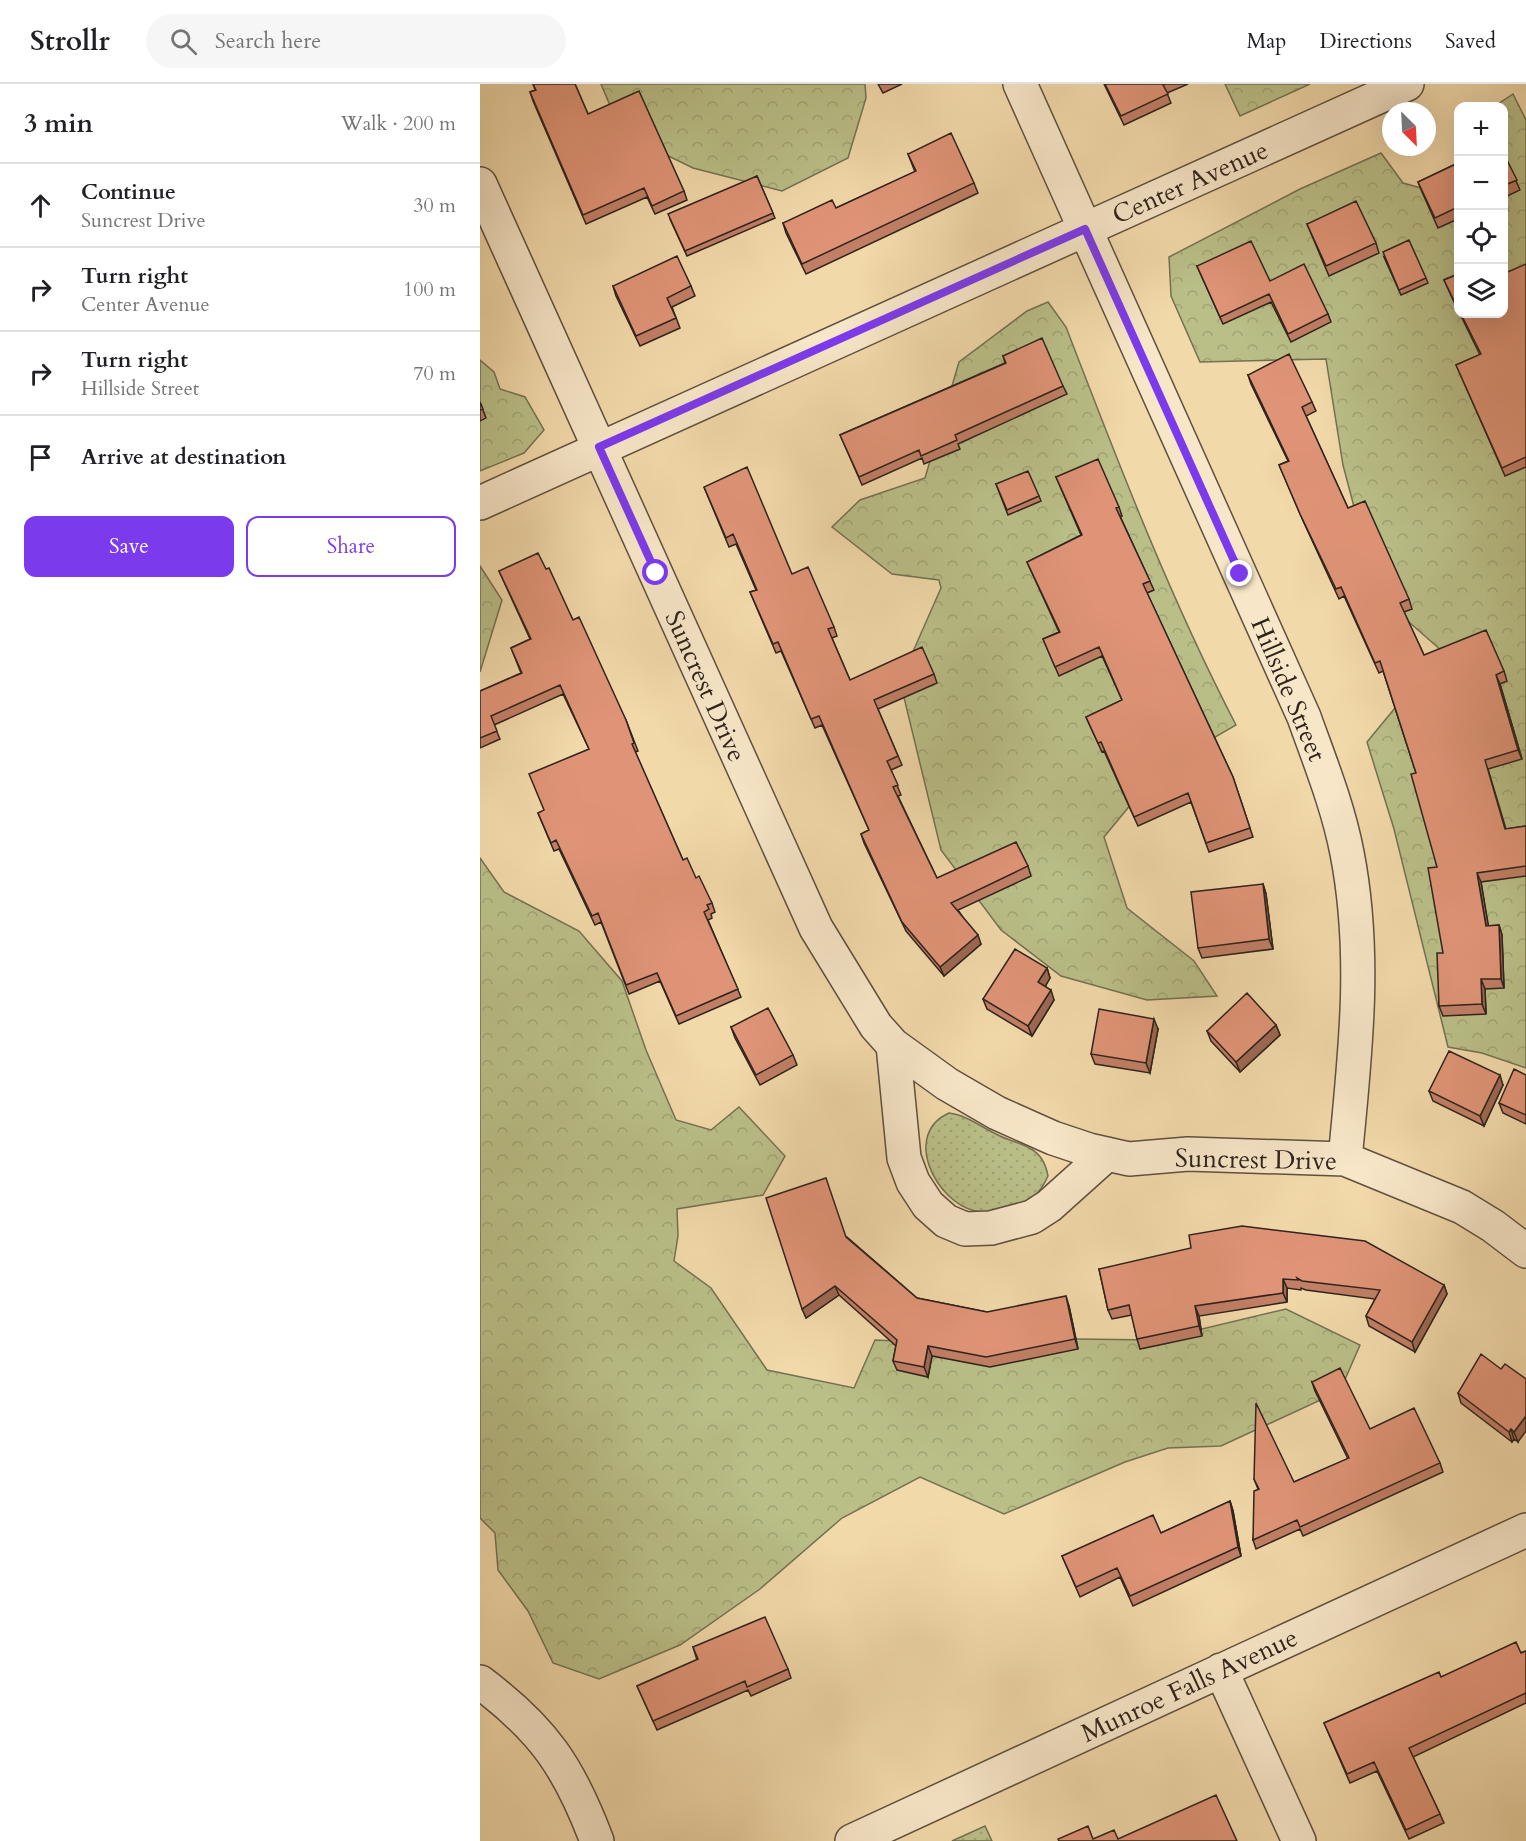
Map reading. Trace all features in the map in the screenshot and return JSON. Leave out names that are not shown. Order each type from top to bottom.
[{"type":"street","name":"Hillside Street","points":[[1020,84],[1304,717],[1335,804],[1347,854],[1356,912],[1359,973],[1358,1035],[1345,1159]]},
{"type":"street","name":"Center Avenue","points":[[480,503],[599,447],[1407,84]]},
{"type":"street","name":"Suncrest Drive","points":[[480,184],[816,928],[876,1026],[893,1045],[947,1084],[997,1113],[1053,1138],[1129,1159],[1188,1154],[1345,1159],[1462,1208],[1493,1226],[1526,1251]]},
{"type":"street","points":[[893,1045],[904,1158],[912,1182],[928,1205],[946,1221],[965,1229],[991,1228],[1032,1217],[1049,1206],[1107,1154]]},
{"type":"street","name":"Munroe Falls Avenue","points":[[852,1841],[1526,1530]]},
{"type":"street","points":[[1221,1670],[1299,1841]]},
{"type":"street","points":[[480,1682],[516,1709],[537,1730],[570,1778],[597,1841]]},
{"type":"green space","points":[[601,84],[865,84],[866,98],[848,158],[782,191],[693,168],[656,150],[609,103]]},
{"type":"green space","points":[[1225,84],[1310,84],[1240,116]]},
{"type":"green space","points":[[1513,94],[1526,120],[1526,1068],[1482,1053],[1448,1047],[1394,829],[1367,742],[1442,651],[1377,594],[1343,465],[1326,359],[1200,362],[1171,296],[1169,257],[1300,189],[1381,153],[1403,183],[1454,197],[1454,318],[1508,318],[1508,102],[1501,102]]},
{"type":"green space","points":[[1048,302],[1066,327],[1166,578],[1236,725],[1160,769],[1104,837],[1127,908],[1194,961],[1217,996],[1147,1000],[1061,976],[1001,930],[941,850],[900,681],[941,588],[939,580],[892,574],[832,527],[860,500],[925,478],[959,362],[1027,311]]},
{"type":"green space","points":[[480,360],[494,372],[500,389],[525,397],[544,430],[524,453],[480,471]]},
{"type":"green space","points":[[480,566],[502,600],[480,672]]},
{"type":"green space","points":[[480,858],[504,892],[579,931],[622,981],[646,1050],[676,1120],[711,1130],[739,1107],[785,1156],[763,1195],[677,1209],[678,1236],[674,1261],[711,1288],[767,1370],[854,1388],[875,1340],[987,1345],[1006,1338],[1156,1340],[1286,1309],[1360,1345],[1340,1391],[1221,1446],[1168,1448],[1125,1462],[1004,1514],[920,1477],[842,1518],[760,1589],[680,1645],[599,1679],[553,1663],[528,1611],[498,1570],[495,1533],[480,1518]]},
{"type":"green space","points":[[949,1113],[969,1119],[1035,1151],[1045,1164],[1048,1176],[1038,1193],[1018,1205],[998,1211],[984,1212],[960,1205],[947,1194],[929,1166],[926,1151],[928,1136],[935,1123]]},
{"type":"green space","points":[[985,1826],[992,1841],[952,1841]]},
{"type":"building","points":[[533,84],[575,84],[588,114],[639,91],[684,191],[652,206],[644,188],[583,215],[530,92],[536,90]]},
{"type":"building","points":[[1105,84],[1165,84],[1163,85],[1168,94],[1121,116]]},
{"type":"building","points":[[951,133],[974,183],[802,264],[783,223],[832,200],[836,208],[916,171],[908,154]]},
{"type":"building","points":[[1508,162],[1517,180],[1508,184]]},
{"type":"building","points":[[1454,165],[1454,209],[1435,218],[1418,182]]},
{"type":"building","points":[[757,176],[773,213],[685,251],[668,214]]},
{"type":"building","points":[[1356,201],[1376,243],[1326,266],[1307,224]]},
{"type":"building","points":[[1409,240],[1426,278],[1399,290],[1383,252]]},
{"type":"building","points":[[1251,241],[1270,281],[1304,264],[1328,314],[1288,334],[1269,294],[1220,317],[1197,266]]},
{"type":"building","points":[[677,256],[691,286],[667,298],[676,318],[636,336],[613,286]]},
{"type":"building","points":[[1526,264],[1526,457],[1502,468],[1456,365],[1481,354],[1463,318],[1508,318],[1508,272]]},
{"type":"building","points":[[1454,276],[1454,301],[1444,280]]},
{"type":"building","points":[[1042,338],[1063,386],[955,435],[957,440],[921,456],[919,450],[859,477],[840,435],[1006,363],[1003,356]]},
{"type":"building","points":[[1289,354],[1312,402],[1302,407],[1348,508],[1365,501],[1409,599],[1400,603],[1424,655],[1486,630],[1504,671],[1496,675],[1518,750],[1485,760],[1505,829],[1526,826],[1526,866],[1477,873],[1486,926],[1499,925],[1501,979],[1481,979],[1482,1004],[1439,1006],[1437,953],[1443,953],[1428,868],[1437,867],[1411,774],[1416,773],[1380,661],[1375,663],[1341,587],[1336,589],[1300,514],[1279,465],[1289,461],[1248,375]]},
{"type":"building","points":[[1098,459],[1119,507],[1116,508],[1150,581],[1143,584],[1233,777],[1250,828],[1206,843],[1188,793],[1134,817],[1101,742],[1098,743],[1086,717],[1122,700],[1099,647],[1055,667],[1043,639],[1060,632],[1027,562],[1082,535],[1056,477]]},
{"type":"building","points":[[747,467],[792,574],[808,567],[834,627],[828,629],[850,680],[922,647],[934,674],[874,700],[898,756],[887,761],[898,785],[893,787],[937,878],[1016,842],[1028,866],[951,903],[978,935],[940,967],[902,922],[861,834],[869,830],[819,716],[811,719],[778,642],[773,644],[750,592],[757,590],[733,534],[726,538],[704,487]]},
{"type":"building","points":[[1028,471],[1039,496],[1007,510],[996,484]]},
{"type":"building","points":[[538,553],[546,569],[549,568],[573,620],[579,617],[626,720],[634,743],[632,744],[683,860],[687,858],[696,878],[699,876],[712,903],[707,905],[709,909],[704,912],[738,989],[676,1016],[657,973],[626,985],[598,913],[592,916],[556,840],[551,843],[538,813],[544,810],[529,774],[589,749],[560,685],[491,716],[497,731],[480,738],[480,691],[522,673],[511,648],[531,639],[499,571]]},
{"type":"building","points":[[1263,884],[1269,939],[1198,948],[1191,892]]},
{"type":"building","points":[[1015,949],[1047,968],[1038,982],[1051,990],[1028,1026],[983,999]]},
{"type":"building","points":[[1247,993],[1276,1025],[1236,1062],[1207,1031]]},
{"type":"building","points":[[768,1008],[793,1055],[756,1075],[731,1027]]},
{"type":"building","points":[[1099,1009],[1154,1019],[1146,1063],[1091,1054]]},
{"type":"building","points":[[1449,1051],[1500,1075],[1480,1116],[1429,1091]]},
{"type":"building","points":[[1514,1069],[1526,1075],[1526,1115],[1499,1103]]},
{"type":"building","points":[[826,1178],[846,1237],[917,1298],[987,1312],[1066,1296],[1075,1339],[986,1357],[928,1346],[924,1367],[893,1361],[897,1340],[835,1286],[802,1309],[766,1198]]},
{"type":"building","points":[[1242,1226],[1365,1241],[1444,1285],[1412,1342],[1366,1316],[1380,1290],[1302,1281],[1297,1278],[1298,1280],[1283,1279],[1283,1293],[1195,1306],[1199,1326],[1137,1339],[1129,1305],[1108,1310],[1099,1269],[1191,1248],[1189,1235]]},
{"type":"building","points":[[1481,1354],[1501,1369],[1505,1364],[1526,1379],[1526,1416],[1514,1432],[1511,1429],[1509,1432],[1458,1393]]},
{"type":"building","points":[[1340,1368],[1370,1429],[1414,1408],[1440,1463],[1300,1527],[1297,1520],[1253,1540],[1254,1491],[1259,1489],[1254,1479],[1256,1403],[1294,1482],[1349,1458],[1312,1382]]},
{"type":"building","points":[[1230,1501],[1238,1547],[1130,1596],[1117,1568],[1076,1587],[1062,1556],[1153,1515],[1161,1533]]},
{"type":"building","points":[[765,1617],[788,1669],[747,1687],[745,1681],[653,1721],[637,1686],[698,1659],[693,1647]]},
{"type":"building","points":[[1516,1642],[1521,1653],[1526,1651],[1526,1693],[1409,1748],[1440,1814],[1406,1830],[1374,1762],[1347,1774],[1324,1723],[1439,1672],[1441,1677]]},
{"type":"building","points":[[1216,1795],[1237,1841],[1059,1841],[1058,1839],[1088,1826],[1093,1839],[1114,1830],[1118,1839]]},
{"type":"route","points":[[656,573],[599,447],[1085,229],[1240,574]]}]
